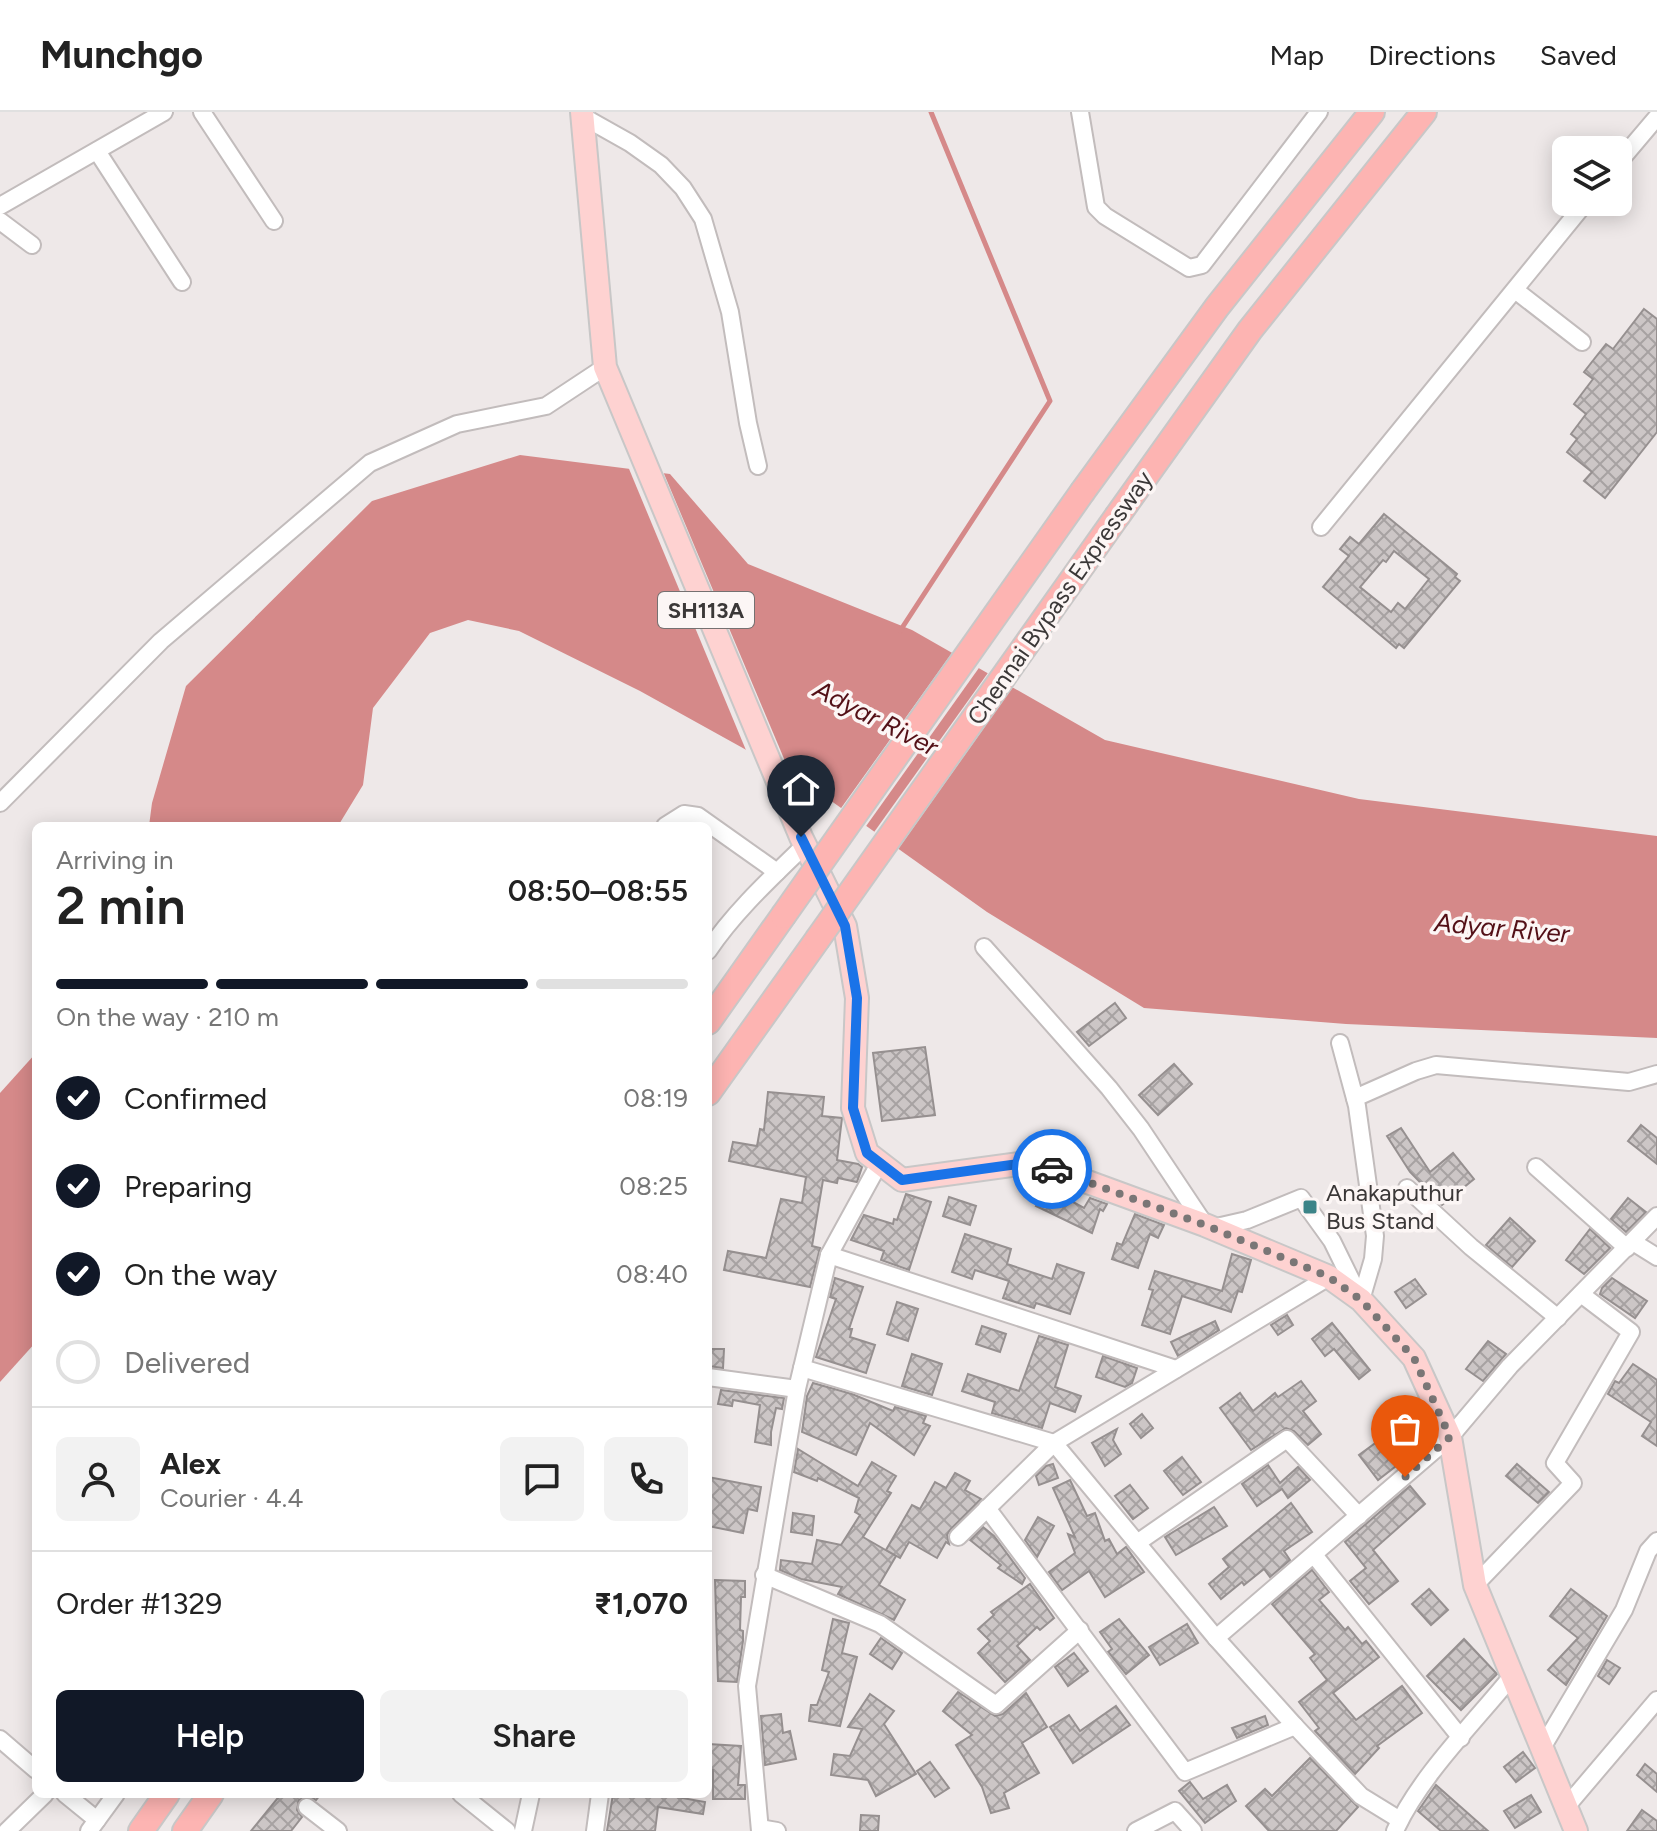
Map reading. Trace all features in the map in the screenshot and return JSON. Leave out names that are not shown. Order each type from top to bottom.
[{"type":"highway","name":"Chennai Bypass Expressway","points":[[712,1016],[1083,491],[1217,307],[1372,112]]},
{"type":"highway","name":"Chennai Bypass Expressway","points":[[712,1087],[1250,330],[1424,112]]},
{"type":"highway","points":[[141,1831],[164,1798]]},
{"type":"highway","points":[[185,1831],[208,1798]]},
{"type":"main road","name":"SH113A","points":[[582,114],[608,375],[803,841],[845,926],[857,998],[853,1108],[867,1153],[880,1162]]},
{"type":"main road","points":[[880,1162],[902,1180],[1033,1162],[1208,1226],[1329,1277],[1361,1300],[1414,1358],[1450,1437],[1475,1585],[1576,1831]]},
{"type":"street","points":[[128,112],[140,126]]},
{"type":"street","points":[[0,206],[164,112]]},
{"type":"street","points":[[202,112],[274,221]]},
{"type":"street","points":[[1080,112],[1096,207],[1105,216],[1189,268],[1202,265],[1319,112]]},
{"type":"street","points":[[582,114],[661,165],[683,188],[703,219],[730,312],[758,466]]},
{"type":"street","points":[[1632,146],[1657,117]]},
{"type":"street","points":[[97,151],[182,282]]},
{"type":"street","points":[[1321,527],[1575,216]]},
{"type":"street","points":[[0,221],[32,245]]},
{"type":"street","points":[[1515,290],[1582,342]]},
{"type":"street","points":[[0,803],[161,641],[370,463],[457,424],[546,406],[608,375]]},
{"type":"street","points":[[671,822],[684,814],[698,816],[706,822]]},
{"type":"street","points":[[712,826],[777,872]]},
{"type":"street","points":[[712,945],[803,841]]},
{"type":"street","points":[[984,947],[1125,1109],[1208,1226],[1247,1220],[1301,1198],[1332,1241],[1361,1300]]},
{"type":"street","points":[[1340,1043],[1355,1098],[1375,1236],[1373,1259],[1361,1300]]},
{"type":"street","points":[[1355,1098],[1436,1065],[1629,1082],[1657,1074]]},
{"type":"street","points":[[766,1830],[747,1686],[764,1575],[797,1389],[829,1255],[880,1162]]},
{"type":"street","points":[[1536,1167],[1630,1245],[1657,1257]]},
{"type":"street","points":[[1407,1188],[1471,1247],[1558,1318]]},
{"type":"street","points":[[1216,1638],[1450,1437],[1510,1366],[1657,1216]]},
{"type":"street","points":[[829,1255],[1176,1369]]},
{"type":"street","points":[[958,1537],[1054,1443],[1329,1277]]},
{"type":"street","points":[[1475,1585],[1573,1483],[1555,1463],[1631,1332],[1581,1294]]},
{"type":"street","points":[[802,1368],[1054,1443],[1216,1638],[1295,1726],[1361,1796],[1397,1825],[1442,1758],[1512,1676]]},
{"type":"street","points":[[712,1378],[797,1389]]},
{"type":"street","points":[[1137,1543],[1287,1439],[1359,1516]]},
{"type":"street","points":[[987,1508],[1185,1772],[1295,1726]]},
{"type":"street","points":[[1542,1748],[1624,1610],[1648,1551],[1657,1541]]},
{"type":"street","points":[[1314,1555],[1461,1738]]},
{"type":"street","points":[[764,1575],[880,1624],[996,1705],[1080,1630]]},
{"type":"street","points":[[1566,1807],[1657,1700]]},
{"type":"street","points":[[0,1739],[32,1767]]},
{"type":"street","points":[[7,1831],[41,1798]]},
{"type":"street","points":[[68,1798],[93,1826],[113,1798]]},
{"type":"street","points":[[466,1798],[507,1831]]},
{"type":"street","points":[[523,1831],[530,1798]]},
{"type":"street","points":[[595,1831],[599,1798]]},
{"type":"street","points":[[307,1807],[338,1831]]},
{"type":"street","points":[[1136,1831],[1175,1811],[1193,1831]]},
{"type":"water","name":"Adyar River","points":[[520,455],[670,474],[748,564],[912,630],[1105,740],[1359,799],[1657,836],[1657,1038],[1346,1024],[1144,1008],[987,912],[806,783],[640,691],[519,631],[468,620],[430,633],[373,708],[363,785],[340,822],[150,822],[152,803],[186,686],[372,501]]},
{"type":"water","points":[[32,1057],[32,1346],[0,1382],[0,1093]]},
{"type":"pier","points":[[627,464],[662,469],[793,780],[748,755]]},
{"type":"pier","points":[[954,650],[981,665],[864,829],[839,811]]},
{"type":"pier","points":[[990,670],[1015,684],[896,852],[872,835]]},
{"type":"building","points":[[1644,309],[1657,319],[1657,432],[1605,498],[1584,481],[1592,472],[1567,452],[1577,439],[1571,434],[1586,414],[1574,404],[1593,379],[1584,372],[1606,344],[1613,349]]},
{"type":"building","points":[[1384,514],[1457,574],[1455,577],[1460,581],[1404,648],[1399,644],[1396,648],[1323,587],[1349,556],[1340,549],[1350,537],[1359,544]],"holes":[[[1394,551],[1429,579],[1405,609],[1398,603],[1391,612],[1360,587]]]},
{"type":"building","points":[[1115,1003],[1126,1018],[1089,1046],[1077,1032]]},
{"type":"building","points":[[925,1047],[935,1115],[882,1121],[873,1053]]},
{"type":"building","points":[[1174,1064],[1192,1084],[1158,1115],[1139,1095]]},
{"type":"building","points":[[768,1092],[824,1097],[822,1116],[842,1118],[837,1160],[862,1167],[857,1182],[838,1178],[837,1183],[823,1180],[812,1246],[820,1248],[810,1287],[724,1270],[728,1251],[766,1258],[781,1199],[802,1203],[806,1177],[729,1161],[733,1142],[757,1146],[760,1129],[764,1130]]},
{"type":"building","points":[[1641,1125],[1657,1138],[1657,1164],[1628,1141]]},
{"type":"building","points":[[1401,1128],[1430,1172],[1453,1153],[1474,1179],[1442,1205],[1410,1172],[1387,1136]]},
{"type":"building","points":[[1047,1188],[1084,1208],[1090,1198],[1107,1204],[1103,1211],[1100,1209],[1092,1233],[1036,1206]]},
{"type":"building","points":[[906,1194],[931,1202],[909,1270],[881,1260],[884,1251],[851,1240],[864,1215],[893,1224]]},
{"type":"building","points":[[949,1197],[976,1206],[970,1225],[943,1216]]},
{"type":"building","points":[[1628,1198],[1646,1212],[1626,1232],[1611,1219]]},
{"type":"building","points":[[1135,1214],[1164,1225],[1158,1238],[1150,1234],[1138,1268],[1112,1259],[1117,1243],[1122,1245]]},
{"type":"building","points":[[1510,1218],[1535,1241],[1512,1267],[1486,1245]]},
{"type":"building","points":[[1590,1229],[1610,1248],[1584,1274],[1566,1260]]},
{"type":"building","points":[[965,1234],[1011,1249],[1007,1264],[1052,1279],[1057,1264],[1084,1273],[1070,1314],[1036,1303],[1034,1308],[1003,1298],[1009,1281],[975,1270],[972,1279],[952,1272]]},
{"type":"building","points":[[1232,1254],[1251,1260],[1242,1292],[1238,1291],[1231,1312],[1182,1296],[1170,1334],[1142,1325],[1153,1290],[1149,1289],[1155,1271],[1222,1291]]},
{"type":"building","points":[[835,1278],[863,1287],[849,1329],[852,1329],[850,1337],[875,1345],[866,1373],[816,1357],[836,1299],[830,1297]]},
{"type":"building","points":[[1612,1278],[1647,1301],[1635,1318],[1600,1294]]},
{"type":"building","points":[[1415,1279],[1426,1294],[1406,1308],[1395,1292]]},
{"type":"building","points":[[897,1302],[918,1309],[908,1341],[887,1334]]},
{"type":"building","points":[[1287,1315],[1293,1325],[1278,1335],[1271,1325]]},
{"type":"building","points":[[1215,1321],[1219,1330],[1178,1356],[1171,1342]]},
{"type":"building","points":[[1332,1323],[1370,1370],[1359,1379],[1334,1349],[1325,1356],[1312,1339]]},
{"type":"building","points":[[982,1326],[1006,1334],[1000,1352],[976,1344]]},
{"type":"building","points":[[1039,1336],[1068,1345],[1055,1387],[1081,1396],[1075,1412],[1050,1403],[1042,1428],[992,1413],[995,1402],[962,1391],[968,1374],[1019,1391]]},
{"type":"building","points":[[1488,1341],[1506,1354],[1483,1381],[1466,1369]]},
{"type":"building","points":[[712,1349],[724,1349],[723,1368],[712,1367]]},
{"type":"building","points":[[912,1354],[942,1364],[932,1395],[902,1386]]},
{"type":"building","points":[[1103,1356],[1137,1368],[1132,1383],[1125,1387],[1096,1377]]},
{"type":"building","points":[[1633,1364],[1657,1380],[1657,1446],[1642,1436],[1651,1422],[1608,1394],[1615,1381],[1619,1383]]},
{"type":"building","points":[[1301,1381],[1316,1401],[1303,1411],[1321,1434],[1308,1445],[1294,1431],[1286,1428],[1251,1450],[1220,1408],[1240,1393],[1253,1411],[1275,1393],[1278,1397]]},
{"type":"building","points":[[813,1383],[852,1394],[893,1411],[895,1407],[926,1416],[923,1423],[930,1426],[914,1455],[870,1423],[856,1455],[802,1432],[807,1396]]},
{"type":"building","points":[[721,1390],[784,1398],[782,1409],[776,1408],[771,1445],[755,1442],[760,1405],[733,1400],[732,1406],[718,1404]]},
{"type":"building","points":[[1142,1414],[1153,1428],[1141,1438],[1130,1424]]},
{"type":"building","points":[[1396,1428],[1414,1452],[1378,1480],[1359,1455]]},
{"type":"building","points":[[1117,1429],[1113,1440],[1121,1454],[1105,1466],[1092,1443]]},
{"type":"building","points":[[798,1449],[858,1486],[872,1462],[896,1476],[887,1491],[891,1493],[863,1537],[896,1556],[879,1585],[905,1600],[894,1620],[838,1594],[842,1587],[801,1579],[780,1570],[781,1560],[812,1564],[817,1540],[841,1545],[860,1515],[855,1512],[859,1498],[818,1478],[817,1481],[794,1472]]},
{"type":"building","points":[[1182,1457],[1201,1482],[1183,1495],[1164,1471]]},
{"type":"building","points":[[1053,1464],[1058,1478],[1039,1485],[1036,1476],[1046,1466]]},
{"type":"building","points":[[1517,1464],[1549,1492],[1538,1503],[1506,1476]]},
{"type":"building","points":[[1268,1465],[1280,1483],[1298,1467],[1310,1480],[1288,1498],[1282,1489],[1257,1506],[1242,1484]]},
{"type":"building","points":[[955,1473],[970,1481],[965,1490],[981,1499],[950,1530],[947,1535],[949,1544],[946,1542],[937,1558],[909,1542],[900,1558],[886,1550],[912,1505],[920,1509],[935,1482],[946,1488]]},
{"type":"building","points":[[712,1478],[761,1487],[757,1511],[748,1509],[743,1533],[712,1527]]},
{"type":"building","points":[[1070,1480],[1087,1516],[1095,1513],[1105,1541],[1109,1539],[1117,1554],[1126,1547],[1144,1572],[1105,1597],[1089,1571],[1062,1590],[1049,1572],[1075,1553],[1068,1534],[1075,1537],[1053,1488]]},
{"type":"building","points":[[1130,1485],[1148,1508],[1133,1519],[1115,1496]]},
{"type":"building","points":[[1410,1486],[1425,1504],[1373,1550],[1398,1581],[1369,1604],[1350,1581],[1366,1568],[1345,1542]]},
{"type":"building","points":[[1291,1503],[1312,1532],[1284,1551],[1290,1560],[1270,1577],[1264,1569],[1221,1599],[1209,1584],[1229,1567],[1223,1559]]},
{"type":"building","points":[[1214,1507],[1227,1526],[1176,1555],[1165,1537]]},
{"type":"building","points":[[793,1513],[814,1516],[812,1535],[791,1532]]},
{"type":"building","points":[[1038,1517],[1054,1526],[1037,1557],[1025,1540]]},
{"type":"building","points":[[983,1527],[994,1536],[1025,1578],[1022,1584],[998,1568],[1001,1565],[970,1540]]},
{"type":"building","points":[[1312,1570],[1329,1592],[1319,1600],[1345,1630],[1348,1627],[1362,1644],[1366,1641],[1379,1657],[1333,1693],[1356,1720],[1402,1686],[1422,1713],[1377,1746],[1379,1748],[1355,1774],[1315,1731],[1319,1728],[1299,1702],[1327,1680],[1310,1658],[1315,1654],[1272,1604]]},
{"type":"building","points":[[715,1580],[745,1581],[745,1597],[741,1597],[740,1630],[743,1631],[743,1641],[737,1682],[718,1681]]},
{"type":"building","points":[[1030,1584],[1054,1618],[1040,1630],[1037,1627],[1017,1646],[1030,1660],[1005,1682],[978,1653],[990,1641],[978,1629],[994,1615],[991,1612]]},
{"type":"building","points":[[1429,1589],[1448,1610],[1431,1625],[1412,1604]]},
{"type":"building","points":[[1571,1589],[1607,1616],[1566,1685],[1548,1670],[1578,1638],[1550,1616]]},
{"type":"building","points":[[833,1619],[849,1623],[842,1653],[857,1657],[840,1726],[809,1721],[811,1705],[817,1705],[829,1672],[822,1670]]},
{"type":"building","points":[[1119,1619],[1149,1655],[1126,1674],[1108,1652],[1112,1649],[1100,1632]]},
{"type":"building","points":[[1187,1624],[1198,1643],[1160,1665],[1149,1647]]},
{"type":"building","points":[[881,1638],[902,1653],[892,1669],[870,1654]]},
{"type":"building","points":[[1464,1639],[1497,1674],[1461,1710],[1427,1676]]},
{"type":"building","points":[[1074,1653],[1088,1671],[1068,1686],[1055,1667]]},
{"type":"building","points":[[1607,1660],[1620,1668],[1609,1684],[1598,1676]]},
{"type":"building","points":[[958,1692],[995,1716],[1003,1714],[1026,1693],[1047,1727],[1022,1743],[1039,1773],[1004,1793],[1009,1808],[991,1813],[982,1787],[956,1745],[972,1735],[943,1711]]},
{"type":"building","points":[[870,1694],[894,1711],[884,1724],[916,1774],[876,1796],[868,1780],[831,1775],[834,1754],[850,1756],[862,1729],[848,1727]]},
{"type":"building","points":[[1116,1706],[1130,1725],[1073,1763],[1050,1727],[1069,1715],[1080,1731]]},
{"type":"building","points":[[781,1714],[783,1733],[790,1731],[796,1759],[765,1765],[761,1716]]},
{"type":"building","points":[[1265,1716],[1268,1725],[1237,1738],[1232,1728]]},
{"type":"building","points":[[712,1744],[741,1746],[738,1785],[745,1785],[745,1799],[713,1799]]},
{"type":"building","points":[[1523,1752],[1535,1768],[1516,1782],[1504,1767]]},
{"type":"building","points":[[1310,1758],[1358,1807],[1336,1831],[1269,1831],[1246,1806],[1265,1789],[1272,1796]]},
{"type":"building","points":[[930,1762],[949,1788],[935,1797],[917,1771]]},
{"type":"building","points":[[1645,1764],[1657,1774],[1657,1792],[1637,1775]]},
{"type":"building","points":[[1190,1782],[1203,1799],[1227,1785],[1236,1801],[1205,1823],[1179,1791]]},
{"type":"building","points":[[1436,1785],[1488,1831],[1441,1831],[1418,1811]]},
{"type":"building","points":[[1531,1795],[1541,1812],[1515,1828],[1504,1811]]},
{"type":"building","points":[[278,1798],[304,1798],[299,1800],[297,1810],[302,1817],[291,1831],[251,1831]]},
{"type":"building","points":[[612,1798],[682,1798],[705,1802],[703,1814],[658,1807],[655,1831],[607,1831]]},
{"type":"building","points":[[1642,1810],[1657,1821],[1657,1831],[1627,1831]]},
{"type":"building","points":[[861,1815],[879,1816],[878,1831],[860,1831]]},
{"type":"waterway","points":[[900,631],[1050,401],[931,112]]},
{"type":"way so far","points":[[1052,1169],[1205,1225],[1329,1277],[1361,1300],[1414,1358],[1450,1437],[1405,1477]]},
{"type":"place","name":"Anakaputhur Bus Stand","points":[[1310,1207]]},
{"type":"route","points":[[801,837],[845,926],[857,998],[853,1108],[867,1153],[902,1180],[1033,1162],[1052,1169]]}]
